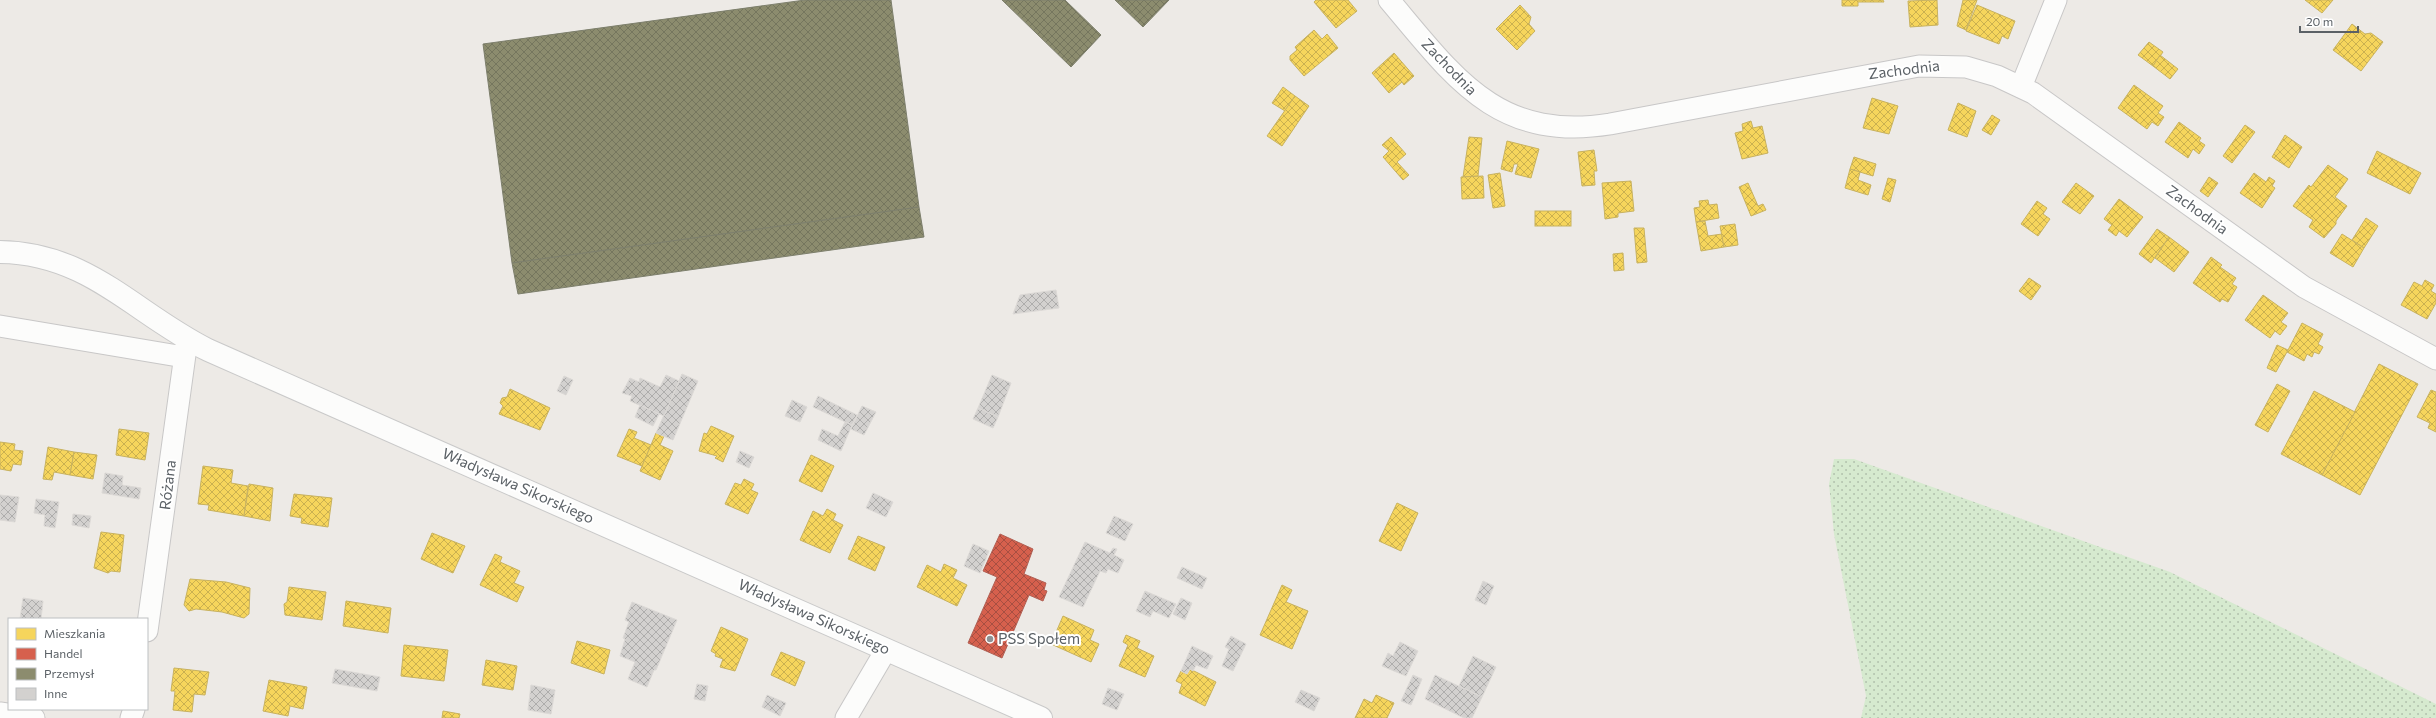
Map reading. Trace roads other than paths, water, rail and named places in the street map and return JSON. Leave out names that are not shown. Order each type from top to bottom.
[{"type":"main road","name":"Władysława Sikorskiego","points":[[0,252],[39,256],[84,272],[119,292],[186,348],[1041,718]]},
{"type":"street","name":"Zachodnia","points":[[1389,0],[1431,50],[1465,86],[1498,110],[1543,126],[1577,128],[1610,124],[1919,66],[1966,67],[1996,76],[2022,87],[2046,101],[2304,287],[2436,359]]},
{"type":"street","points":[[2022,87],[2056,0]]},
{"type":"street","name":"Władysława Sikorskiego","points":[[0,326],[186,348]]},
{"type":"street","name":"Różana","points":[[148,624],[186,348]]},
{"type":"street","points":[[846,718],[886,650]]},
{"type":"street","points":[[0,713],[34,718]]},
{"type":"place","name":"PSS Społem","points":[[990,639]]}]
